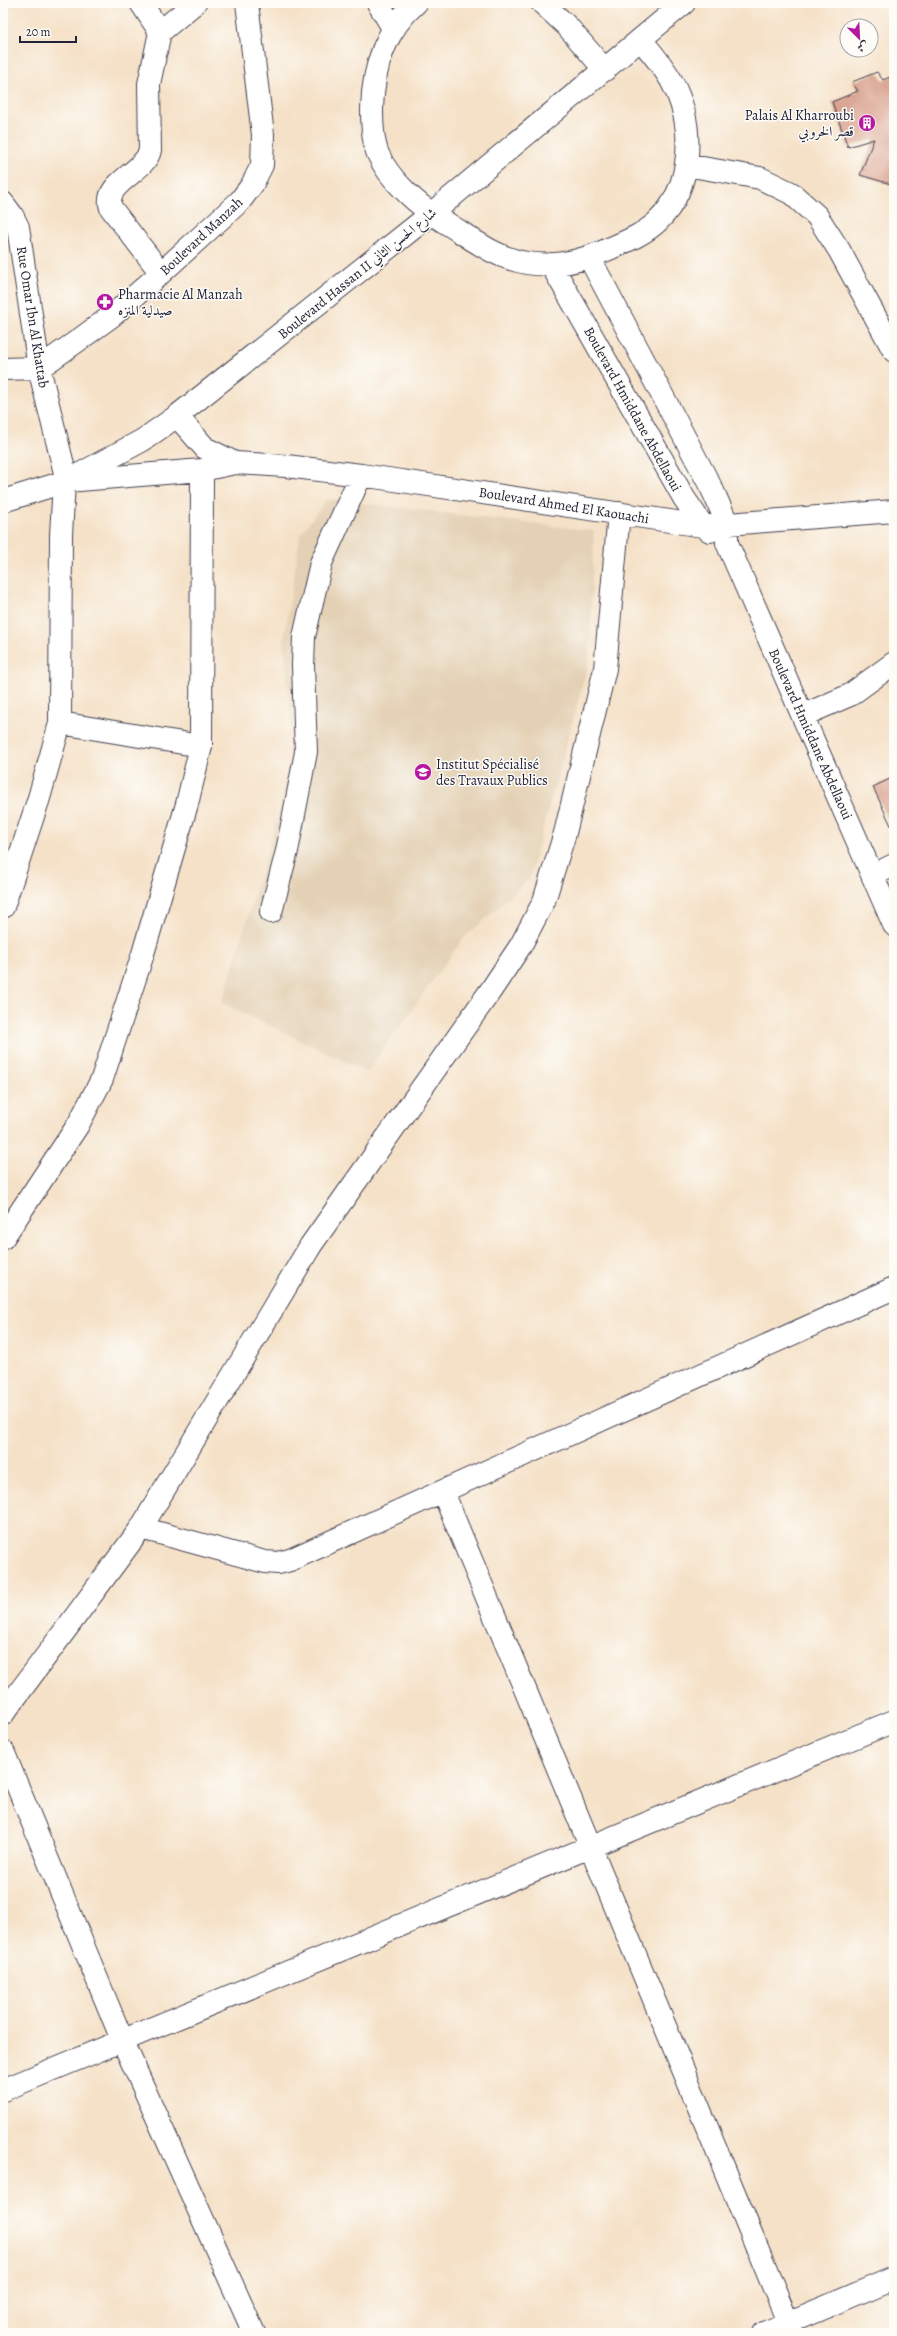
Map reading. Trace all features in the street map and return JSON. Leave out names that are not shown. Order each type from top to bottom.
[{"type":"street","points":[[140,3],[160,32]]},
{"type":"street","points":[[161,274],[111,208],[109,203],[112,193],[149,153],[149,84],[160,32],[195,3]]},
{"type":"street","name":"Boulevard Manzah","points":[[39,368],[113,315],[161,274],[240,202],[252,185],[262,165],[263,135],[247,3]]},
{"type":"street","points":[[378,3],[393,28]]},
{"type":"street","points":[[416,3],[402,15],[393,28],[381,54],[374,85],[372,113],[377,153],[407,193],[431,214],[498,254],[526,263],[551,264],[589,258],[633,238],[657,222],[675,199],[686,165],[687,132],[682,106],[672,82],[641,40]]},
{"type":"street","points":[[542,3],[567,26],[605,70]]},
{"type":"street","name":"Boulevard Hassan II شارع الحسن الثاني","points":[[3,501],[66,482],[143,440],[177,416],[431,214],[684,3]]},
{"type":"street","points":[[686,165],[760,178],[791,193],[817,216],[839,250],[894,351]]},
{"type":"street","name":"Rue Omar Ibn Al Khattab","points":[[3,203],[12,215],[18,227],[39,368],[66,482],[62,535],[60,722],[8,877],[3,907]]},
{"type":"street","name":"Boulevard Hmiddane Abdellaoui","points":[[589,258],[713,491],[727,533],[894,925]]},
{"type":"street","name":"Boulevard Hmiddane Abdellaoui","points":[[551,264],[684,498],[702,526],[727,533]]},
{"type":"street","points":[[3,369],[39,368]]},
{"type":"street","name":"Boulevard Ahmed El Kaouachi","points":[[177,416],[205,448],[235,463]]},
{"type":"street","name":"Boulevard Ahmed El Kaouachi","points":[[66,482],[202,470],[235,463],[286,466],[361,475],[702,526]]},
{"type":"street","points":[[3,1238],[78,1126],[102,1079],[142,957],[187,804],[201,746],[202,470]]},
{"type":"street","points":[[271,912],[286,851],[306,752],[302,665],[304,637],[321,563],[361,475]]},
{"type":"street","points":[[727,533],[894,511]]},
{"type":"street","points":[[3,1714],[142,1528],[311,1245],[521,946],[544,901],[565,833],[605,669],[618,513]]},
{"type":"street","points":[[804,715],[850,695],[894,663]]},
{"type":"street","points":[[60,722],[201,746]]},
{"type":"street","points":[[873,875],[894,865]]},
{"type":"street","points":[[142,1528],[265,1562],[278,1563],[299,1556],[443,1492],[894,1288]]},
{"type":"street","points":[[443,1492],[788,2322]]},
{"type":"street","points":[[3,2090],[123,2042],[590,1845],[894,1721]]},
{"type":"street","points":[[3,1751],[123,2042],[254,2333]]},
{"type":"street","points":[[764,2333],[894,2278]]},
{"type":"shaded area","name":"Institut Spécialisé des Travaux Publics","points":[[327,499],[594,531],[589,661],[529,879],[462,940],[367,1072],[222,1003],[279,814],[293,746],[284,640],[300,535]]},
{"type":"building","name":"Palais Al Kharroubi قصر الخروبي","points":[[877,72],[883,80],[894,75],[894,185],[860,175],[874,139],[848,147],[832,102],[858,91],[852,82]]},
{"type":"building","points":[[894,777],[894,832],[873,787]]},
{"type":"place","name":"Palais Al Kharroubi قصر الخروبي","points":[[867,123]]},
{"type":"place","name":"Pharmacie Al Manzah صيدلية المنزه","points":[[105,302]]},
{"type":"place","name":"Institut Spécialisé des Travaux Publics","points":[[423,772]]}]
